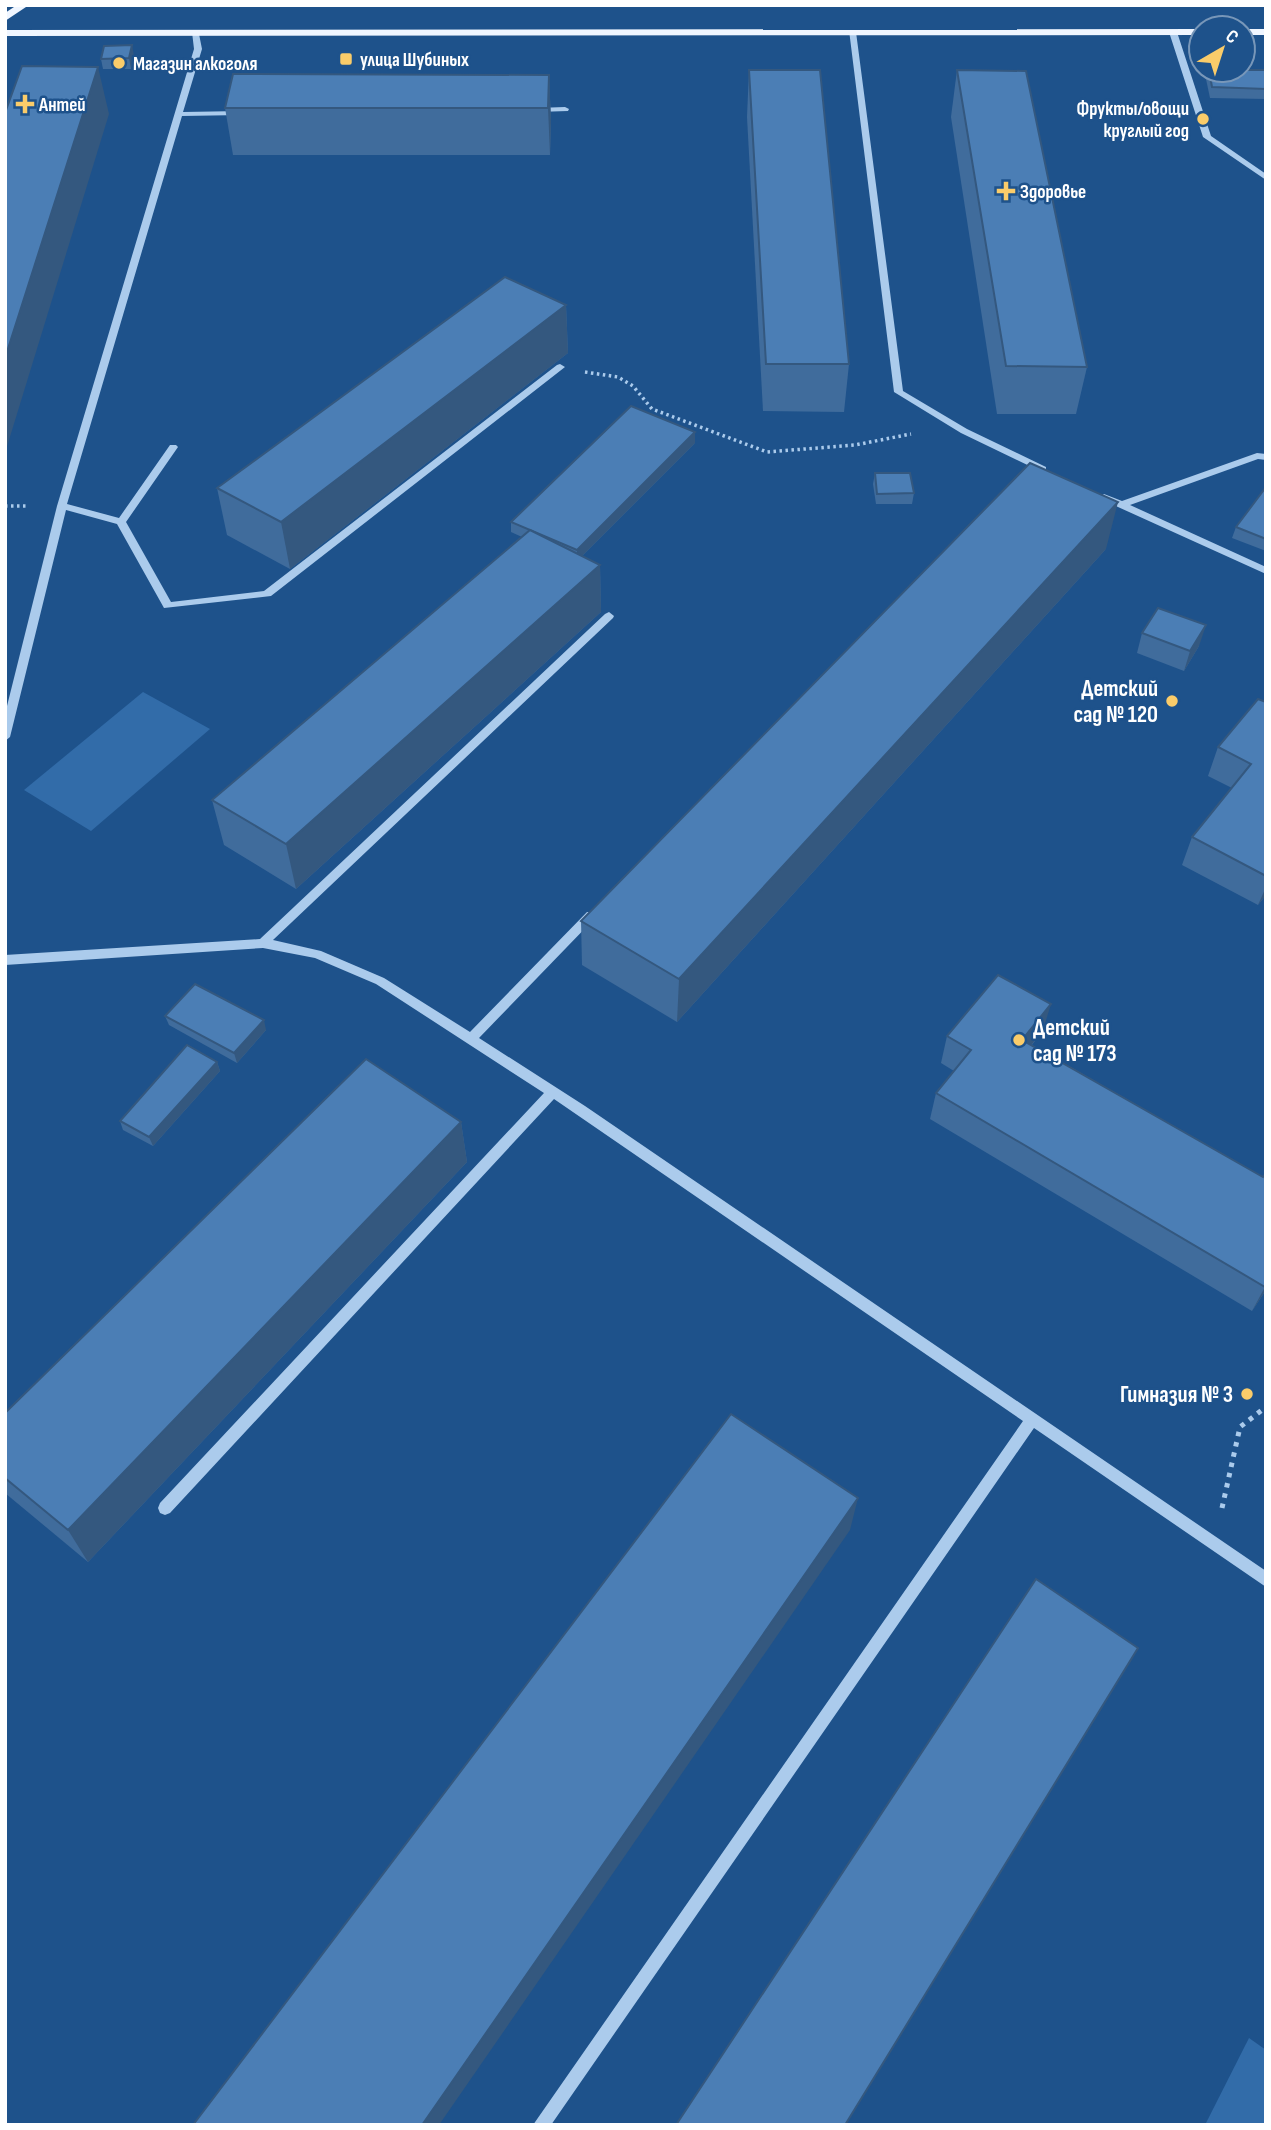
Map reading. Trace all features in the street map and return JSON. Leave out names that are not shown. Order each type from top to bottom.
[{"type":"main road","points":[[5,18],[24,5]]},
{"type":"main road","points":[[5,33],[1187,32]]},
{"type":"lane","points":[[852,32],[900,392],[964,431],[1053,474]]},
{"type":"lane","points":[[1173,32],[1207,137],[1266,178]]},
{"type":"lane","points":[[5,737],[62,506],[180,114],[183,92],[198,49],[195,34]]},
{"type":"lane","points":[[523,110],[565,109]]},
{"type":"lane","points":[[180,114],[248,113]]},
{"type":"lane","points":[[62,506],[121,522],[168,606],[267,594],[560,367]]},
{"type":"lane","points":[[121,522],[173,447]]},
{"type":"lane","points":[[1121,505],[1257,456],[1266,457]]},
{"type":"lane","points":[[1020,474],[1030,464]]},
{"type":"lane","points":[[1098,495],[1266,571]]},
{"type":"lane","points":[[263,943],[609,616]]},
{"type":"lane","points":[[472,1038],[597,909]]},
{"type":"lane","points":[[5,960],[263,943],[317,954],[380,981],[553,1092],[1266,1580]]},
{"type":"lane","points":[[165,1508],[553,1092]]},
{"type":"lane","points":[[541,2125],[1032,1419]]},
{"type":"path","points":[[560,367],[618,377],[633,386],[652,409],[767,452],[855,445],[906,433],[920,435]]},
{"type":"path","points":[[1213,1546],[1240,1427],[1266,1407]]},
{"type":"shaded area","points":[[143,692],[210,729],[91,831],[24,790]]},
{"type":"shaded area","points":[[1249,2038],[1266,2050],[1266,2125],[1205,2125]]},
{"type":"building","points":[[132,45],[129,58],[101,59],[104,46]]},
{"type":"building","points":[[22,66],[98,67],[5,358],[5,113]]},
{"type":"building","points":[[749,70],[820,70],[849,364],[766,364]]},
{"type":"building","points":[[957,70],[1026,71],[1087,367],[1006,366]]},
{"type":"building","points":[[1257,70],[1266,70],[1266,89],[1212,87],[1211,84],[1257,84]]},
{"type":"building","points":[[233,74],[549,75],[548,108],[225,108]]},
{"type":"building","points":[[505,277],[566,305],[281,522],[217,488]]},
{"type":"building","points":[[631,406],[695,432],[577,550],[511,522]]},
{"type":"building","points":[[1030,463],[1118,502],[679,979],[581,921]]},
{"type":"building","points":[[875,473],[910,473],[914,493],[877,494]]},
{"type":"building","points":[[1266,487],[1266,539],[1236,527]]},
{"type":"building","points":[[530,530],[600,565],[286,844],[212,800]]},
{"type":"building","points":[[1158,608],[1206,625],[1190,651],[1142,633]]},
{"type":"building","points":[[1258,699],[1266,702],[1266,876],[1192,837],[1251,764],[1218,747]]},
{"type":"building","points":[[998,975],[1051,1004],[1022,1040],[1263,1177],[1266,1173],[1265,1287],[936,1093],[971,1050],[947,1036]]},
{"type":"building","points":[[195,984],[264,1020],[234,1053],[165,1016]]},
{"type":"building","points":[[187,1045],[217,1062],[149,1137],[120,1121]]},
{"type":"building","points":[[366,1059],[461,1122],[68,1530],[5,1478],[5,1413]]},
{"type":"building","points":[[731,1414],[858,1498],[422,2125],[193,2125]]},
{"type":"building","points":[[1036,1579],[1138,1648],[845,2125],[676,2125]]},
{"type":"place","name":"улица Шубиных","points":[[346,59]]},
{"type":"place","name":"Магазин алкоголя","points":[[119,63]]},
{"type":"place","name":"Антей","points":[[25,104]]},
{"type":"place","name":"Фрукты/овощи круглый год","points":[[1203,119]]},
{"type":"place","name":"Здоровье","points":[[1006,191]]},
{"type":"place","name":"Детский сад № 120","points":[[1172,701]]},
{"type":"place","name":"Детский сад № 173","points":[[1019,1040]]},
{"type":"place","name":"Гимназия № 3","points":[[1247,1394]]}]
